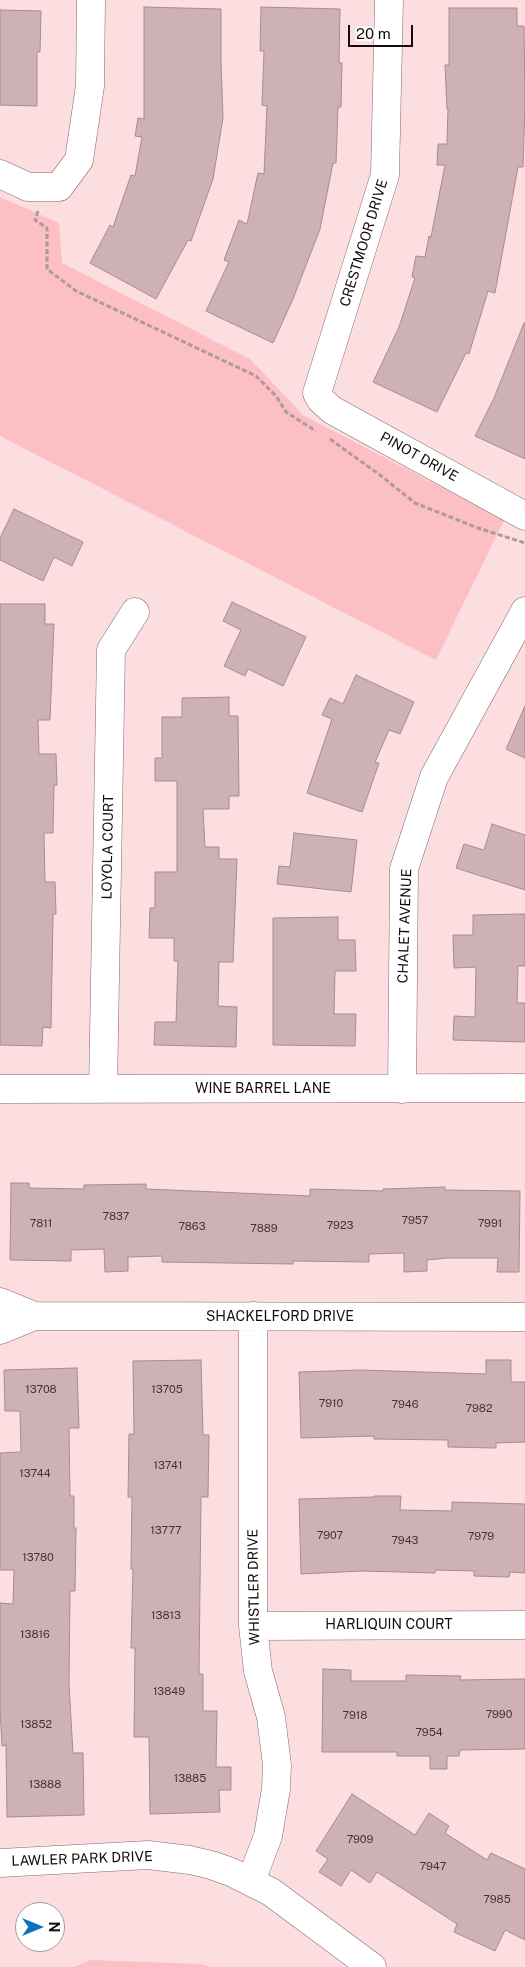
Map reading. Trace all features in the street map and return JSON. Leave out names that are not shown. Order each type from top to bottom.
[{"type":"street","points":[[0,174],[28,187],[58,187],[79,160],[90,86],[91,0]]},
{"type":"street","name":"CRESTMOOR DRIVE","points":[[317,393],[385,175],[389,0]]},
{"type":"street","name":"PINOT DRIVE","points":[[317,393],[321,400],[332,410],[525,516]]},
{"type":"street","name":"CHALET AVENUE","points":[[402,1089],[404,869],[434,777],[525,611]]},
{"type":"street","name":"LOYOLA COURT","points":[[103,1089],[112,650],[135,612]]},
{"type":"street","name":"WINE BARREL LANE","points":[[0,1089],[525,1088]]},
{"type":"street","name":"SHACKELFORD DRIVE","points":[[0,1302],[34,1316],[525,1317]]},
{"type":"street","name":"SHACKELFORD DRIVE","points":[[0,1330],[34,1316]]},
{"type":"street","name":"WHISTLER DRIVE","points":[[251,1881],[261,1859],[268,1836],[273,1812],[277,1764],[272,1725],[258,1672],[253,1626],[253,1316]]},
{"type":"street","name":"HARLIQUIN COURT","points":[[253,1626],[525,1625]]},
{"type":"street","name":"LAWLER PARK DRIVE","points":[[0,1863],[126,1855],[169,1856],[211,1865],[251,1881],[290,1905],[372,1967]]},
{"type":"path","points":[[35,220],[46,228],[47,269],[76,291],[256,376],[276,396],[286,412],[320,433]]},
{"type":"path","points":[[328,438],[415,503],[478,528],[525,543]]},
{"type":"shaded area","points":[[0,197],[59,223],[62,263],[250,359],[303,415],[504,520],[436,660],[0,436]]},
{"type":"shaded area","points":[[91,1960],[200,1964],[211,1967],[74,1967]]},
{"type":"building","points":[[144,7],[221,9],[223,118],[213,179],[191,241],[188,240],[156,299],[90,263],[110,225],[113,227],[131,175],[135,176],[142,137],[135,136],[138,118],[144,119]]},
{"type":"building","points":[[261,7],[340,9],[339,63],[342,63],[341,107],[338,107],[336,163],[333,163],[320,229],[293,299],[273,343],[206,311],[229,262],[224,260],[239,220],[247,224],[258,173],[264,174],[267,106],[262,105],[264,51],[260,51]]},
{"type":"building","points":[[449,8],[517,8],[517,26],[524,26],[525,105],[523,167],[518,167],[495,293],[488,291],[469,354],[466,353],[437,412],[373,382],[399,327],[415,278],[412,277],[416,256],[425,257],[429,236],[431,237],[445,165],[437,165],[438,144],[447,144],[448,109],[445,65],[449,65]]},
{"type":"building","points":[[0,10],[41,11],[40,52],[37,52],[37,106],[0,105]]},
{"type":"building","points":[[524,323],[525,459],[475,436],[494,398]]},
{"type":"building","points":[[14,509],[83,542],[72,566],[54,557],[43,581],[0,560],[0,538]]},
{"type":"building","points":[[232,602],[306,637],[283,686],[248,669],[245,676],[224,666],[241,630],[223,621]]},
{"type":"building","points":[[0,604],[45,604],[45,624],[54,624],[50,720],[38,720],[39,754],[56,754],[57,785],[54,785],[53,833],[44,833],[45,882],[55,882],[56,914],[53,914],[51,1028],[43,1027],[42,1046],[0,1045]]},
{"type":"building","points":[[356,675],[414,702],[400,734],[389,730],[375,762],[379,763],[362,812],[307,793],[332,719],[322,715],[330,698],[343,704]]},
{"type":"building","points":[[229,697],[229,716],[238,716],[239,796],[229,796],[229,809],[203,809],[205,847],[219,847],[219,859],[237,859],[233,962],[219,962],[218,1006],[237,1007],[236,1047],[154,1045],[155,1022],[176,1022],[178,961],[174,961],[174,938],[149,938],[150,908],[155,908],[155,872],[177,872],[177,781],[155,781],[155,758],[162,758],[162,717],[182,717],[182,698]]},
{"type":"building","points":[[525,706],[525,758],[506,749]]},
{"type":"building","points":[[492,824],[525,835],[525,890],[456,868],[464,844],[484,850]]},
{"type":"building","points":[[294,833],[357,840],[351,892],[277,884],[279,866],[290,867]]},
{"type":"building","points":[[525,914],[525,966],[518,966],[517,1003],[525,1003],[525,1042],[453,1040],[454,1016],[475,1017],[476,967],[454,968],[453,935],[473,935],[473,915]]},
{"type":"building","points":[[338,917],[338,940],[355,940],[356,971],[335,971],[334,1014],[356,1014],[355,1046],[273,1045],[273,918]]},
{"type":"building","points":[[11,1183],[29,1183],[29,1188],[84,1189],[84,1185],[146,1184],[146,1189],[310,1196],[310,1189],[383,1191],[383,1189],[445,1187],[445,1190],[520,1191],[519,1272],[497,1272],[498,1258],[447,1258],[427,1260],[427,1271],[404,1272],[404,1253],[369,1254],[369,1262],[293,1261],[293,1264],[162,1262],[162,1256],[128,1257],[128,1271],[105,1272],[104,1249],[71,1250],[71,1261],[10,1260]]},
{"type":"building","points":[[201,1360],[203,1435],[209,1435],[208,1497],[201,1497],[199,1674],[203,1674],[203,1711],[217,1711],[216,1767],[231,1767],[231,1790],[219,1790],[220,1812],[150,1814],[149,1737],[134,1737],[135,1648],[131,1648],[132,1497],[128,1497],[129,1434],[134,1434],[133,1361]]},
{"type":"building","points":[[486,1360],[511,1360],[511,1382],[525,1382],[525,1442],[496,1443],[496,1448],[448,1447],[448,1440],[374,1439],[374,1436],[301,1438],[299,1372],[361,1370],[486,1374]]},
{"type":"building","points":[[77,1368],[79,1428],[69,1428],[70,1496],[74,1496],[74,1528],[76,1528],[75,1591],[70,1591],[69,1684],[73,1753],[83,1753],[84,1815],[7,1817],[6,1745],[2,1746],[0,1709],[0,1603],[13,1604],[14,1570],[0,1570],[0,1453],[21,1452],[20,1411],[5,1411],[4,1370]]},
{"type":"building","points":[[401,1496],[400,1510],[452,1511],[452,1502],[525,1504],[525,1573],[510,1572],[509,1577],[474,1576],[474,1571],[436,1570],[435,1573],[362,1571],[301,1574],[299,1499]]},
{"type":"building","points":[[323,1669],[351,1670],[351,1681],[406,1681],[406,1675],[461,1676],[460,1680],[525,1679],[525,1749],[460,1750],[459,1756],[447,1756],[447,1769],[430,1769],[430,1756],[397,1756],[397,1752],[322,1752]]},
{"type":"building","points":[[352,1794],[415,1835],[429,1813],[449,1826],[445,1833],[487,1860],[491,1853],[525,1869],[525,1940],[505,1930],[495,1951],[454,1932],[457,1924],[377,1872],[370,1883],[351,1870],[341,1886],[319,1872],[328,1859],[316,1851]]}]
